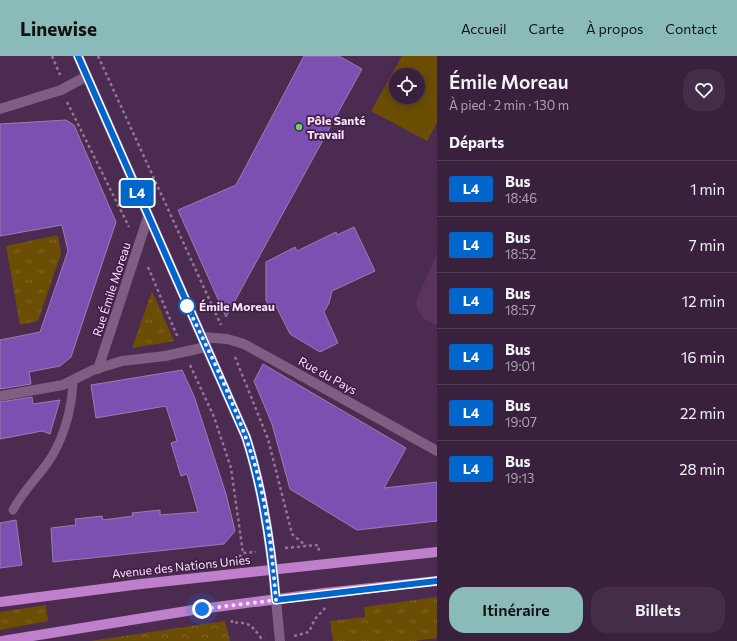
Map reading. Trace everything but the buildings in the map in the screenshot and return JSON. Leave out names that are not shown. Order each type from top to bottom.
[{"type":"main road","name":"Avenue des Nations Unies","points":[[0,602],[82,591],[437,552]]},
{"type":"main road","points":[[2,641],[137,618],[276,600],[437,582]]},
{"type":"street","points":[[78,56],[235,411],[255,466],[266,512],[280,641]]},
{"type":"street","points":[[0,109],[61,90],[87,76]]},
{"type":"street","name":"Rue Émile Moreau","points":[[98,369],[148,217]]},
{"type":"street","name":"Rue du Pays","points":[[204,342],[227,339],[244,344],[437,451]]},
{"type":"street","points":[[0,396],[63,385],[73,382],[88,372],[122,361],[184,352],[204,342]]},
{"type":"lane","points":[[13,510],[21,495],[46,465],[62,436],[72,400],[73,382]]},
{"type":"path","points":[[52,56],[60,74],[61,90],[138,246],[214,418],[230,468],[243,554]]},
{"type":"path","points":[[98,56],[227,339],[268,439],[292,534],[306,546]]},
{"type":"path","points":[[290,548],[318,545],[320,554]]},
{"type":"path","points":[[296,636],[309,632],[315,619],[326,609]]},
{"type":"path","points":[[232,623],[240,622],[250,625],[257,630],[261,638]]},
{"type":"shaded area","points":[[437,254],[437,324],[435,325],[424,319],[418,310],[416,301]]},
{"type":"green space","points":[[402,56],[437,56],[437,123],[427,141],[371,111],[389,79],[389,104],[425,104],[425,68],[395,68]]},
{"type":"green space","points":[[58,235],[61,254],[38,321],[20,325],[6,246]]},
{"type":"green space","points":[[152,291],[174,341],[132,348]]},
{"type":"green space","points":[[437,597],[437,638],[415,641],[333,641],[330,621],[365,617],[364,607]]},
{"type":"green space","points":[[46,605],[48,621],[0,630],[0,612]]},
{"type":"green space","points":[[225,621],[230,641],[90,641]]},
{"type":"bus line","name":"L4","points":[[78,56],[246,437],[264,499],[276,600],[324,593],[437,581]]},
{"type":"place","name":"Pôle Santé Travail","points":[[299,127]]},
{"type":"place","name":"Émile Moreau","points":[[187,306]]},
{"type":"route","points":[[187,306],[235,411],[246,437],[255,466],[266,512],[276,600],[202,609]]}]
